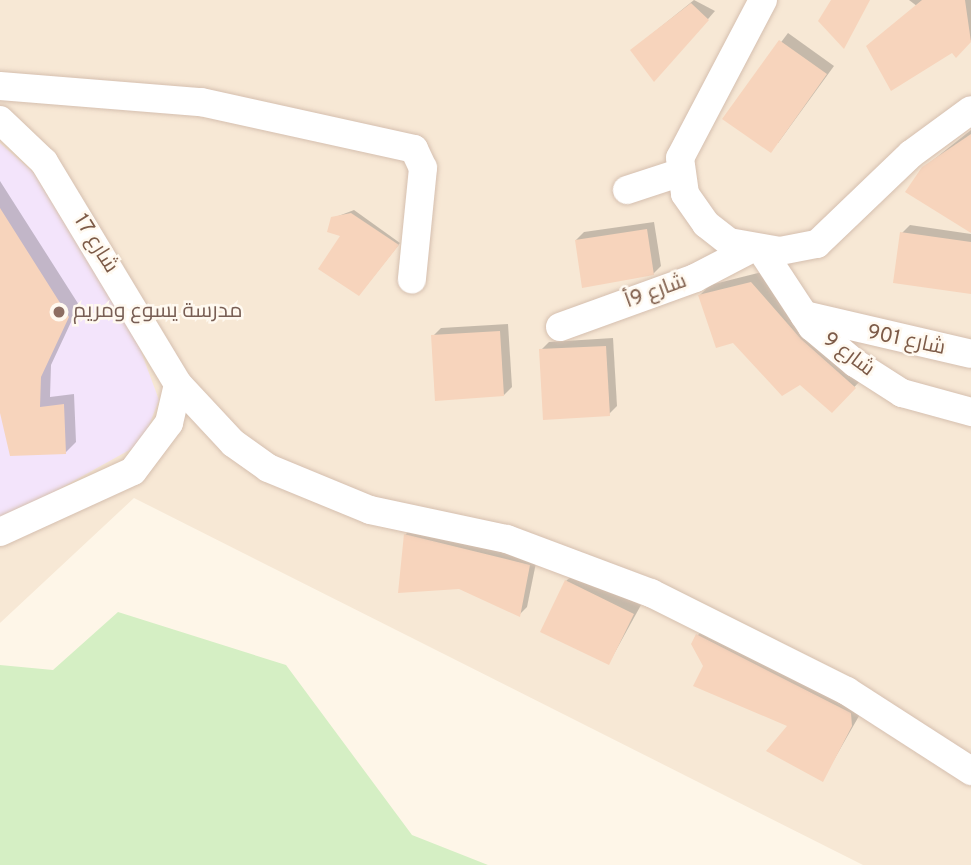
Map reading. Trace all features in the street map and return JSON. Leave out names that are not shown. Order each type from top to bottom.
[{"type":"street","points":[[763,0],[685,145],[679,173],[706,224],[755,250],[817,244],[911,154],[971,110]]},
{"type":"street","points":[[0,86],[201,102],[414,149],[423,168],[412,279]]},
{"type":"street","name":"شارع 17","points":[[0,120],[44,162],[178,384],[233,443],[306,489],[507,539],[651,593],[847,691],[971,771]]},
{"type":"street","points":[[627,190],[679,173]]},
{"type":"street","name":"شارع 9","points":[[755,250],[801,314],[855,363],[902,393],[971,412]]},
{"type":"street","name":"شارع 9أ","points":[[560,327],[695,278],[755,250]]},
{"type":"street","name":"شارع 901","points":[[801,314],[971,354]]},
{"type":"street","points":[[0,532],[133,471],[169,423],[178,384]]},
{"type":"shaded area","points":[[0,0],[971,0],[971,865],[863,865],[134,498],[0,623]]},
{"type":"shaded area","name":"مدرسة يسوع ومريم","points":[[0,143],[33,172],[139,346],[159,400],[142,443],[0,522]]},
{"type":"green space","points":[[118,612],[286,665],[412,835],[488,865],[0,865],[0,665],[53,670]]},
{"type":"building","points":[[831,0],[870,0],[844,49],[818,21]]},
{"type":"building","points":[[922,0],[965,0],[971,42],[956,58],[952,53],[891,91],[866,46]]},
{"type":"building","points":[[691,3],[709,20],[654,82],[630,50]]},
{"type":"building","points":[[779,40],[827,74],[771,153],[722,119]]},
{"type":"building","points":[[971,134],[971,233],[905,192],[922,167]]},
{"type":"building","points":[[0,208],[69,317],[41,377],[40,407],[64,404],[66,454],[10,456],[0,413]]},
{"type":"building","points":[[351,213],[399,245],[359,296],[318,269],[340,236],[327,232],[331,217]]},
{"type":"building","points":[[647,229],[654,275],[582,288],[575,240]]},
{"type":"building","points":[[900,232],[971,242],[971,294],[893,283]]},
{"type":"building","points":[[751,282],[801,339],[856,388],[832,413],[800,385],[782,396],[733,343],[716,348],[698,295]]},
{"type":"building","points":[[500,331],[504,396],[435,401],[431,335]]},
{"type":"building","points":[[606,346],[610,416],[543,420],[539,349]]},
{"type":"building","points":[[404,534],[530,565],[520,617],[459,589],[398,593]]},
{"type":"building","points":[[565,580],[634,614],[609,665],[540,632]]},
{"type":"building","points":[[696,634],[851,713],[852,726],[823,782],[766,751],[787,726],[693,686],[703,666],[691,644]]},
{"type":"place","name":"مدرسة يسوع ومريم","points":[[59,312]]}]
